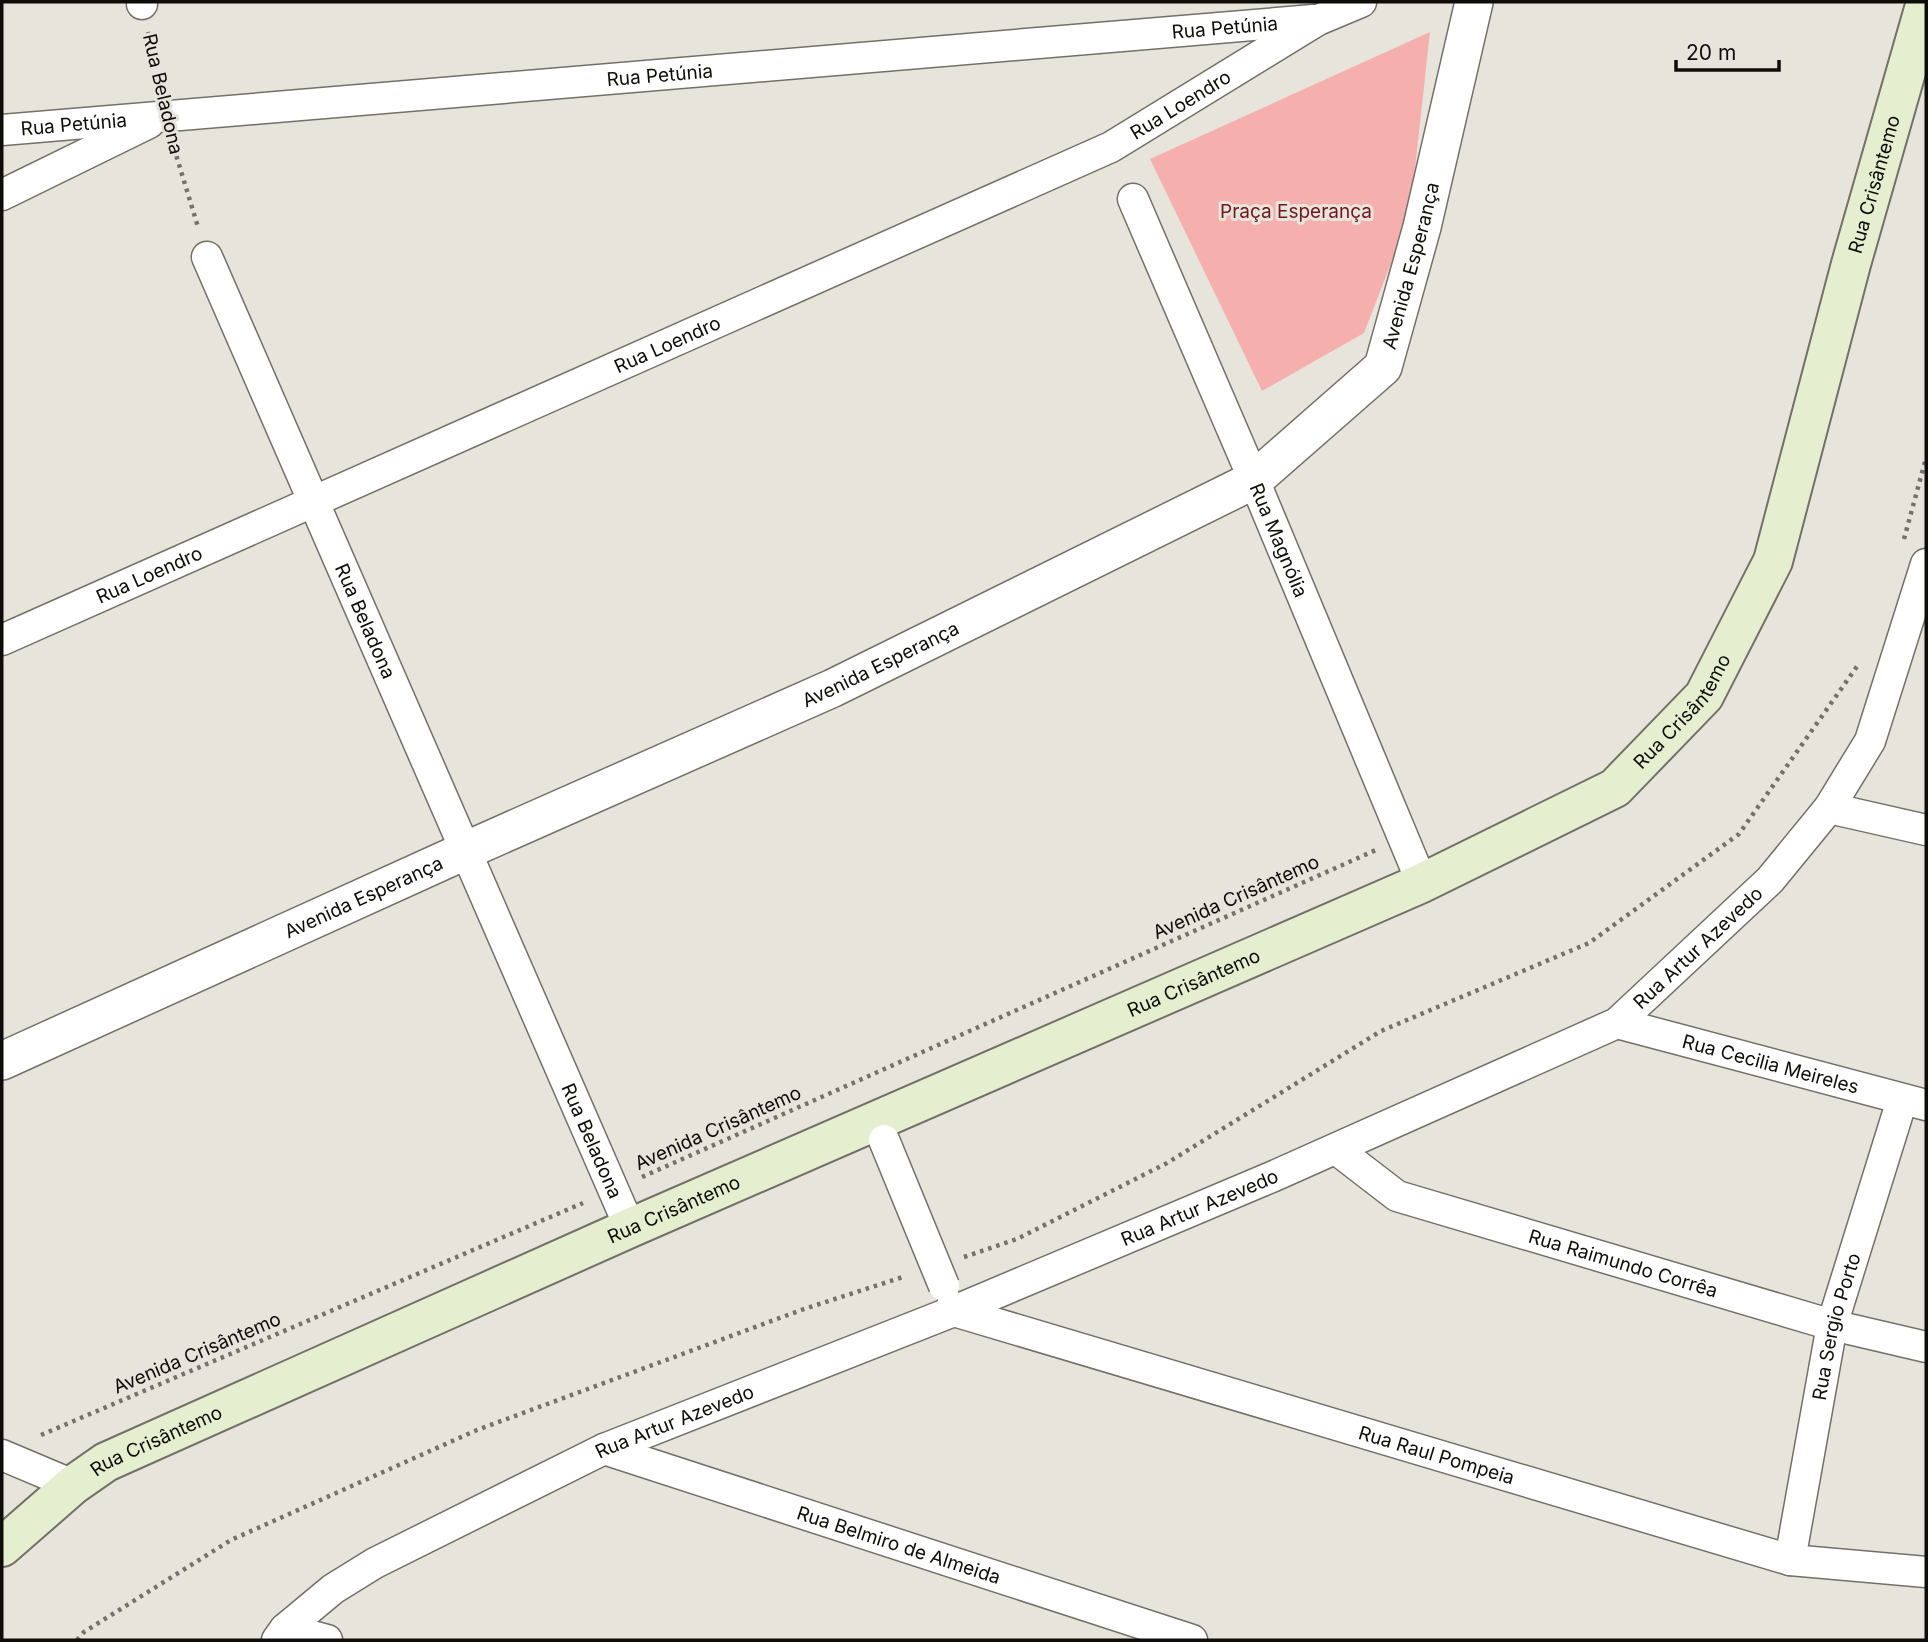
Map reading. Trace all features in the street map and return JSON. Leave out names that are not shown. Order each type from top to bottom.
[{"type":"main road","name":"Rua Crisântemo","points":[[2,1546],[74,1485],[106,1462],[630,1228],[880,1130],[1422,883],[1615,788],[1704,696],[1773,561],[1851,264],[1926,2]]},
{"type":"street","points":[[1318,20],[1362,2]]},
{"type":"street","name":"Avenida Esperança","points":[[2,1061],[833,688],[1254,480],[1383,367],[1422,227],[1474,2]]},
{"type":"street","name":"Rua Petúnia","points":[[2,130],[1318,20]]},
{"type":"street","name":"Rua Loendro","points":[[2,640],[1111,146],[1318,20]]},
{"type":"street","points":[[2,195],[164,116]]},
{"type":"street","name":"Rua Magnólia","points":[[1133,199],[1422,883]]},
{"type":"street","name":"Rua Beladona","points":[[207,257],[630,1228]]},
{"type":"street","name":"Rua Artur Azevedo","points":[[281,1635],[333,1589],[374,1563],[604,1449],[949,1298],[1336,1149],[1617,1023],[1770,880],[1829,808],[1870,741],[1926,564]]},
{"type":"street","points":[[1829,808],[1926,830]]},
{"type":"street","name":"Rua Cecilia Meireles","points":[[1617,1023],[1914,1103]]},
{"type":"street","name":"Rua Sergio Porto","points":[[1790,1560],[1832,1325],[1914,1103]]},
{"type":"street","points":[[880,1130],[949,1298]]},
{"type":"street","name":"Rua Raimundo Corrêa","points":[[1336,1149],[1397,1196],[1832,1325],[1926,1347]]},
{"type":"street","name":"Rua Raul Pompeia","points":[[949,1298],[1790,1560],[1926,1572]]},
{"type":"street","name":"Rua Belmiro de Almeida","points":[[604,1449],[1192,1640]]},
{"type":"street","points":[[2,1455],[74,1485]]},
{"type":"street","points":[[281,1635],[327,1640]]},
{"type":"path","name":"Rua Beladona","points":[[142,3],[164,116],[207,257]]},
{"type":"path","points":[[1901,549],[1926,458]]},
{"type":"path","points":[[964,1257],[1017,1239],[1167,1163],[1381,1031],[1589,943],[1739,834],[1859,663]]},
{"type":"path","name":"Avenida Crisântemo","points":[[40,1436],[612,1190],[1403,838]]},
{"type":"path","points":[[77,1640],[84,1632],[231,1540],[477,1430],[804,1309],[910,1274]]},
{"type":"green space","name":"Praça Esperança","points":[[1430,32],[1410,214],[1364,333],[1262,391],[1150,159]]}]
